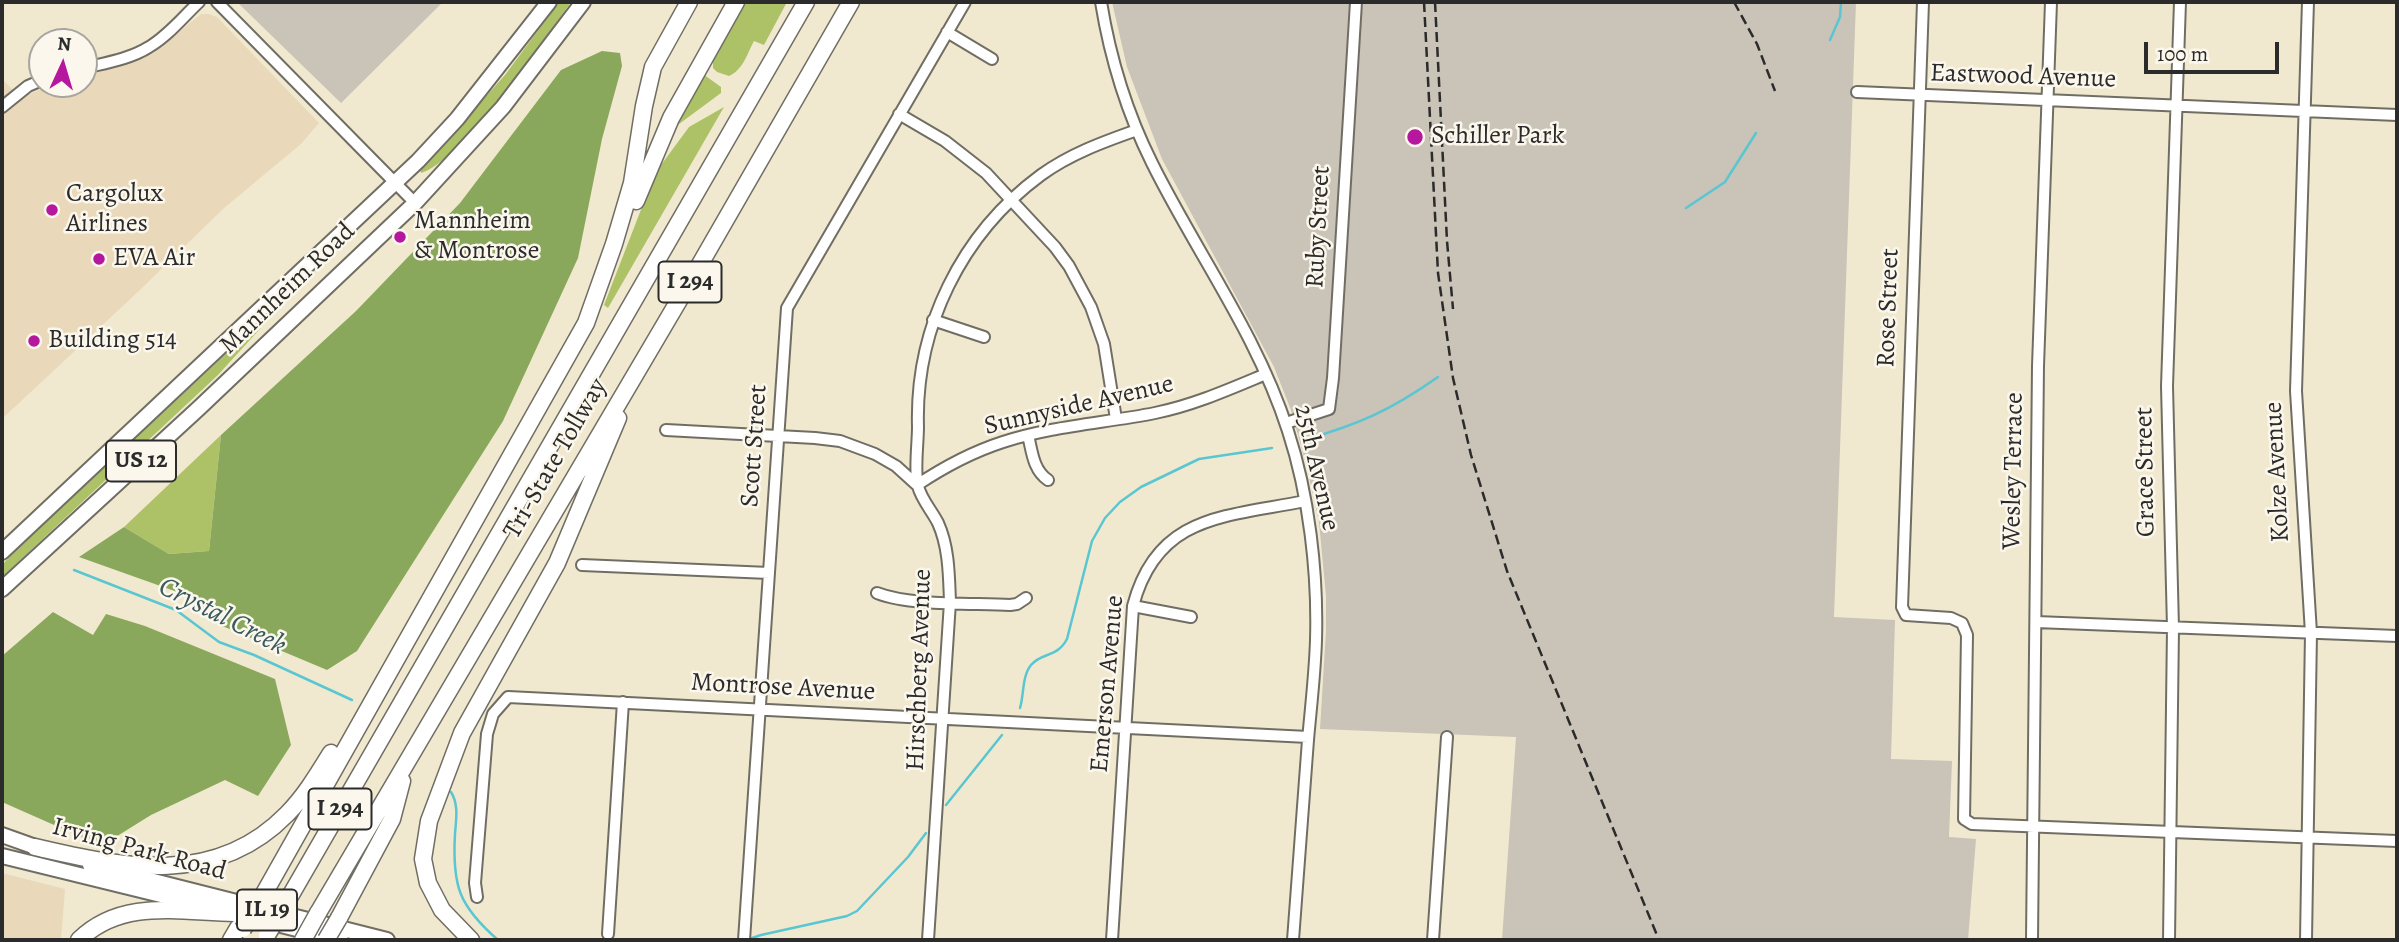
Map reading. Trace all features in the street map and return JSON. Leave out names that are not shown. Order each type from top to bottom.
[{"type":"highway","name":"I 294","points":[[593,306],[632,183],[653,67],[689,2]]},
{"type":"highway","name":"I 294","points":[[237,930],[282,863],[285,853],[562,368],[604,289],[633,209],[671,118],[736,2]]},
{"type":"highway","name":"Tri-State Tollway","points":[[266,938],[806,2]]},
{"type":"highway","name":"Tri-State Tollway","points":[[303,940],[852,2]]},
{"type":"highway","points":[[471,940],[442,910],[428,883],[423,859],[429,821],[462,733],[556,563],[638,368]]},
{"type":"highway","points":[[35,847],[123,864],[172,867],[211,861],[264,834],[287,815],[302,797],[342,736],[418,606],[435,589]]},
{"type":"highway","points":[[326,940],[392,819],[407,762]]},
{"type":"highway","points":[[79,940],[103,922],[133,911],[160,909],[237,930]]},
{"type":"main road","name":"Mannheim Road","points":[[2,552],[396,182],[457,119],[549,2]]},
{"type":"main road","name":"Mannheim Road","points":[[2,589],[199,408],[415,203],[503,107],[583,2]]},
{"type":"main road","name":"Irving Park Road","points":[[2,835],[93,866],[387,940]]},
{"type":"main road","name":"Irving Park Road","points":[[2,856],[237,930],[341,940]]},
{"type":"street","points":[[98,64],[130,56],[147,48],[163,37],[199,2]]},
{"type":"street","points":[[217,2],[415,203]]},
{"type":"street","name":"Scott Street","points":[[744,940],[789,301],[965,2]]},
{"type":"street","name":"25th Avenue","points":[[1101,2],[1116,68],[1136,130],[1236,311],[1266,374],[1286,424],[1305,501],[1316,579],[1316,640],[1293,940]]},
{"type":"street","name":"Ruby Street","points":[[1286,424],[1329,408],[1356,2]]},
{"type":"street","name":"Rose Street","points":[[1923,2],[1902,607],[1906,615],[1951,618],[1962,623],[1967,635],[1964,818],[1972,824],[2034,827]]},
{"type":"street","name":"Wesley Terrace","points":[[2032,940],[2038,366],[2051,2]]},
{"type":"street","name":"Grace Street","points":[[2169,940],[2173,628],[2167,386],[2180,2]]},
{"type":"street","name":"Kolze Avenue","points":[[2306,940],[2311,633],[2296,391],[2308,2]]},
{"type":"street","points":[[947,32],[992,59]]},
{"type":"street","points":[[2,107],[28,86]]},
{"type":"street","name":"Eastwood Avenue","points":[[1857,92],[2397,115]]},
{"type":"street","points":[[899,114],[964,155],[1012,199],[1055,247],[1081,286],[1104,344],[1116,419]]},
{"type":"street","name":"Hirschberg Avenue","points":[[928,940],[950,602],[948,564],[939,525],[917,485],[919,384],[933,320],[965,255],[1012,199],[1042,174],[1081,151],[1136,130]]},
{"type":"street","points":[[933,320],[984,337]]},
{"type":"street","name":"Sunnyside Avenue","points":[[917,485],[960,459],[1002,442],[1156,413],[1190,404],[1266,374]]},
{"type":"street","points":[[666,430],[816,438],[857,446],[896,466],[917,485]]},
{"type":"street","points":[[1028,435],[1036,465],[1042,476],[1048,480]]},
{"type":"street","name":"Emerson Avenue","points":[[1112,940],[1133,606],[1138,589],[1154,558],[1164,546],[1185,530],[1209,520],[1305,501]]},
{"type":"street","points":[[582,565],[769,573]]},
{"type":"street","points":[[877,593],[888,597],[1010,605],[1026,598]]},
{"type":"street","points":[[1133,606],[1191,617]]},
{"type":"street","points":[[2036,622],[2397,636]]},
{"type":"street","name":"Montrose Avenue","points":[[477,897],[475,883],[486,734],[493,715],[508,697],[1308,737]]},
{"type":"street","points":[[608,934],[623,702]]},
{"type":"street","points":[[1433,940],[1447,737]]},
{"type":"street","points":[[2034,827],[2397,841]]},
{"type":"shaded area","points":[[237,2],[443,2],[341,103]]},
{"type":"shaded area","points":[[1112,2],[1856,2],[1834,617],[1895,620],[1891,759],[1952,761],[1949,837],[1976,839],[1968,940],[1502,940],[1516,737],[1320,729],[1326,596],[1319,522],[1291,410],[1274,367],[1162,159],[1127,67]]},
{"type":"shaded area","points":[[201,14],[217,17],[319,123],[301,144],[223,209],[2,419],[2,79],[21,98],[28,95],[28,98],[98,98],[98,71],[152,54]]},
{"type":"shaded area","points":[[2,873],[65,889],[61,940],[2,940]]},
{"type":"green space","points":[[559,2],[571,2],[501,97],[457,147],[437,165],[421,173],[420,170],[505,75]]},
{"type":"green space","points":[[741,2],[787,2],[764,45],[754,41],[741,66],[729,76],[713,68],[713,59]]},
{"type":"green space","points":[[602,51],[620,53],[622,66],[602,139],[578,258],[503,421],[357,651],[327,670],[220,625],[183,594],[79,557],[124,527],[169,554],[209,551],[221,435],[356,311],[460,203],[561,70]]},
{"type":"green space","points":[[703,74],[721,87],[721,93],[675,127]]},
{"type":"green space","points":[[724,107],[608,308],[604,305],[661,165],[689,127]]},
{"type":"green space","points":[[277,306],[279,308],[218,375],[2,577],[2,565],[15,551]]},
{"type":"green space","points":[[221,435],[209,551],[169,554],[124,527]]},
{"type":"green space","points":[[53,612],[93,635],[106,614],[145,626],[275,679],[291,745],[258,796],[225,780],[151,815],[106,843],[88,840],[2,802],[2,656]]},
{"type":"waterway","name":"Crystal Creek","points":[[1830,40],[1840,17],[1841,2]]},
{"type":"waterway","name":"Crystal Creek","points":[[1686,208],[1725,182],[1756,133]]},
{"type":"waterway","name":"Crystal Creek","points":[[1304,440],[1374,415],[1438,377]]},
{"type":"waterway","name":"Crystal Creek","points":[[1020,708],[1028,669],[1035,661],[1059,649],[1067,639],[1092,541],[1105,518],[1120,502],[1141,487],[1199,459],[1272,448]]},
{"type":"waterway","name":"Crystal Creek","points":[[74,570],[176,610],[219,642],[352,700]]},
{"type":"waterway","name":"Crystal Creek","points":[[946,805],[1002,735]]},
{"type":"waterway","name":"Crystal Creek","points":[[451,792],[456,807],[454,852],[461,894],[474,916],[498,940]]},
{"type":"waterway","name":"Crystal Creek","points":[[749,939],[847,916],[857,911],[908,857],[926,833]]},
{"type":"railway","points":[[1424,2],[1438,273],[1453,378],[1471,455],[1507,571],[1659,940]]},
{"type":"railway","points":[[1435,2],[1453,309]]},
{"type":"railway","points":[[1734,2],[1757,44],[1775,91]]},
{"type":"place","name":"Schiller Park","points":[[1415,137]]},
{"type":"place","name":"Cargolux Airlines","points":[[52,210]]},
{"type":"place","name":"Mannheim & Montrose","points":[[400,237]]},
{"type":"place","name":"EVA Air","points":[[99,259]]},
{"type":"place","name":"Building 514","points":[[34,341]]}]
